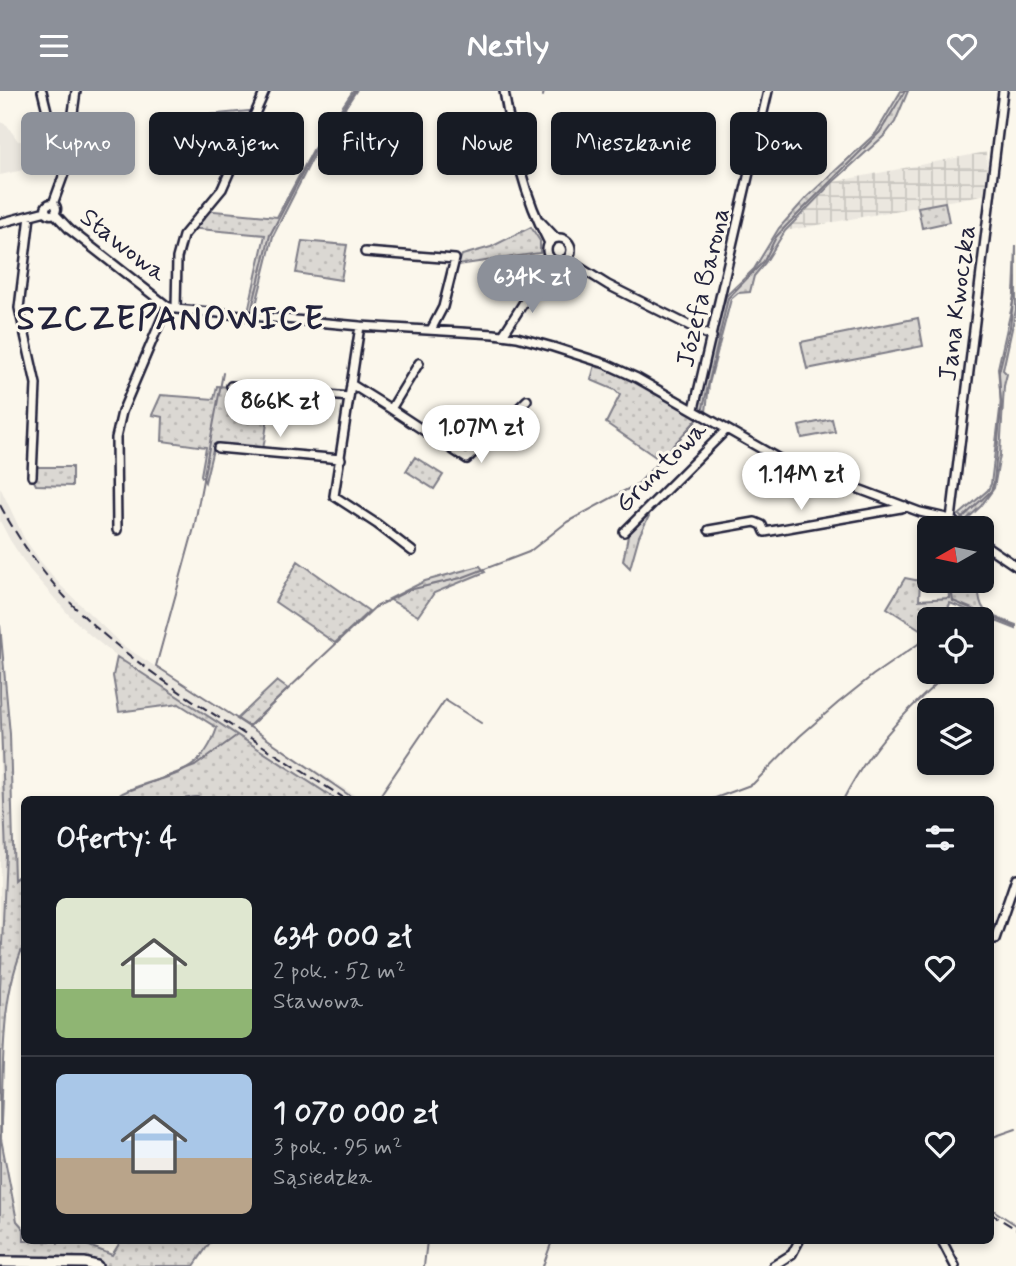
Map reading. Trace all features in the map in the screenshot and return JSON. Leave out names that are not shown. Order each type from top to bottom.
[{"type":"main road","points":[[0,1262],[85,1263],[97,1266]]},
{"type":"street","points":[[42,91],[47,112]]},
{"type":"street","points":[[53,204],[65,171],[76,91]]},
{"type":"street","points":[[176,309],[177,258],[183,236],[222,189],[265,91]]},
{"type":"street","points":[[503,91],[518,167],[528,198],[553,240]]},
{"type":"street","name":"Józefa Barona","points":[[694,409],[768,91]]},
{"type":"street","name":"Jana Kwoczka","points":[[957,516],[1003,91]]},
{"type":"street","points":[[46,211],[47,206],[53,204]]},
{"type":"street","points":[[46,211],[49,215],[55,214],[57,208],[53,204]]},
{"type":"street","points":[[0,222],[46,211]]},
{"type":"street","name":"Stawowa","points":[[55,214],[70,230],[167,306],[360,326],[503,335],[553,347],[606,364],[637,378],[781,460],[933,516]]},
{"type":"street","points":[[30,216],[19,308],[36,384],[32,477]]},
{"type":"street","points":[[553,240],[566,240],[570,247],[568,256]]},
{"type":"street","points":[[552,258],[547,248],[553,240]]},
{"type":"street","points":[[365,252],[455,259],[443,307],[431,330]]},
{"type":"street","points":[[568,256],[584,271],[608,285],[712,337]]},
{"type":"street","points":[[552,258],[568,256]]},
{"type":"street","points":[[503,335],[552,258]]},
{"type":"street","points":[[117,530],[116,438],[122,412],[167,306]]},
{"type":"street","points":[[360,326],[334,496],[412,551]]},
{"type":"street","points":[[391,409],[419,363]]},
{"type":"street","points":[[351,384],[467,459],[527,400]]},
{"type":"street","points":[[230,386],[349,397]]},
{"type":"street","name":"Gruntowa","points":[[624,532],[726,430]]},
{"type":"street","points":[[218,447],[341,459]]},
{"type":"street","points":[[709,530],[755,522],[762,526],[765,532],[905,506]]},
{"type":"street","points":[[994,551],[1016,566]]},
{"type":"street","points":[[995,939],[1016,878]]},
{"type":"street","points":[[773,1266],[792,1254],[797,1244]]},
{"type":"street","points":[[944,1244],[955,1266]]},
{"type":"shaded area","points":[[353,91],[356,91],[342,112],[339,112]]},
{"type":"shaded area","points":[[901,91],[908,91],[895,122],[885,135],[833,182],[785,231],[754,276],[750,292],[738,293],[731,299],[709,384],[706,412],[694,410],[699,418],[660,460],[606,423],[620,395],[615,390],[591,380],[596,361],[693,409],[726,296],[754,269],[779,228],[807,197],[876,133]]},
{"type":"shaded area","points":[[0,122],[7,125],[18,141],[21,141],[21,170],[0,175]]},
{"type":"shaded area","points":[[318,143],[318,149],[304,175],[304,167]]},
{"type":"shaded area","points":[[986,152],[987,194],[785,231],[833,182]]},
{"type":"shaded area","points":[[300,175],[304,175],[273,236],[253,317],[247,316],[265,235],[188,228],[204,210],[277,217]]},
{"type":"shaded area","points":[[945,202],[949,222],[922,228],[918,207]]},
{"type":"shaded area","points":[[531,227],[540,241],[540,253],[458,265],[462,255],[491,247]]},
{"type":"shaded area","points":[[302,241],[347,245],[341,280],[296,273]]},
{"type":"shaded area","points":[[1016,246],[1016,310],[1003,370],[1007,374],[1000,455],[994,488],[970,516],[960,516],[991,484],[1001,401],[998,368],[1014,297]]},
{"type":"shaded area","points":[[918,318],[923,346],[807,369],[801,342]]},
{"type":"shaded area","points":[[217,386],[272,390],[263,450],[214,445],[205,482],[201,475],[206,447],[162,441],[163,417],[152,415],[161,395],[214,399]]},
{"type":"shaded area","points":[[832,419],[835,432],[802,438],[799,426]]},
{"type":"shaded area","points":[[415,457],[443,475],[434,489],[406,471]]},
{"type":"shaded area","points":[[32,467],[72,467],[72,486],[36,485],[32,477]]},
{"type":"shaded area","points":[[0,487],[24,538],[41,562],[61,586],[122,645],[356,796],[331,796],[117,657],[69,615],[29,569],[0,521]]},
{"type":"shaded area","points":[[644,511],[649,516],[639,536],[630,568],[623,561],[628,536],[624,531]]},
{"type":"shaded area","points":[[298,561],[369,611],[335,643],[275,602]]},
{"type":"shaded area","points":[[480,566],[485,572],[434,593],[418,616],[389,599],[425,581]]},
{"type":"shaded area","points":[[905,578],[917,580],[919,600],[949,598],[949,593],[979,593],[982,607],[960,607],[950,603],[949,607],[917,607],[917,627],[887,608]]},
{"type":"shaded area","points":[[994,616],[1016,625],[1016,629],[994,620]]},
{"type":"shaded area","points":[[0,625],[10,734],[14,880],[21,874],[21,952],[7,1009],[1,1139],[17,1221],[21,1226],[21,1244],[84,1244],[112,1255],[119,1244],[209,1244],[194,1266],[0,1266],[0,989],[6,854]]},
{"type":"shaded area","points":[[117,657],[331,796],[118,796],[186,770],[198,761],[217,728],[179,704],[119,712],[113,676]]},
{"type":"shaded area","points":[[277,681],[288,689],[249,727],[237,719]]},
{"type":"shaded area","points":[[0,697],[6,854],[0,989]]},
{"type":"waterway","points":[[251,312],[270,235],[314,151],[355,91]]},
{"type":"waterway","points":[[543,96],[544,91]]},
{"type":"waterway","points":[[702,412],[728,298],[764,261],[776,237],[786,226],[880,132],[905,91]]},
{"type":"waterway","points":[[964,516],[991,491],[994,482],[1001,409],[999,372],[1010,327],[1016,278]]},
{"type":"waterway","points":[[223,373],[194,528],[156,666],[247,725],[374,608],[409,590],[461,578],[529,552],[567,522],[639,483],[699,417]]},
{"type":"waterway","points":[[952,593],[953,601],[1016,627]]},
{"type":"waterway","points":[[721,796],[753,784],[800,736],[838,703],[917,645]]},
{"type":"waterway","points":[[845,796],[864,764],[890,731],[937,684]]},
{"type":"waterway","points":[[380,796],[445,700],[481,723]]},
{"type":"waterway","points":[[247,725],[350,796]]},
{"type":"waterway","points":[[131,790],[195,766],[236,736]]},
{"type":"waterway","points":[[994,1137],[1016,1129]]},
{"type":"waterway","points":[[994,1211],[1016,1225]]},
{"type":"waterway","points":[[424,1266],[427,1244]]},
{"type":"waterway","points":[[543,1266],[551,1244]]},
{"type":"railway","points":[[0,505],[21,541],[44,572],[69,601],[124,651],[154,674],[341,796]]},
{"type":"railway","points":[[994,1215],[1016,1229]]},
{"type":"district","name":"SZCZEPANOWICE","points":[[171,317]]}]
